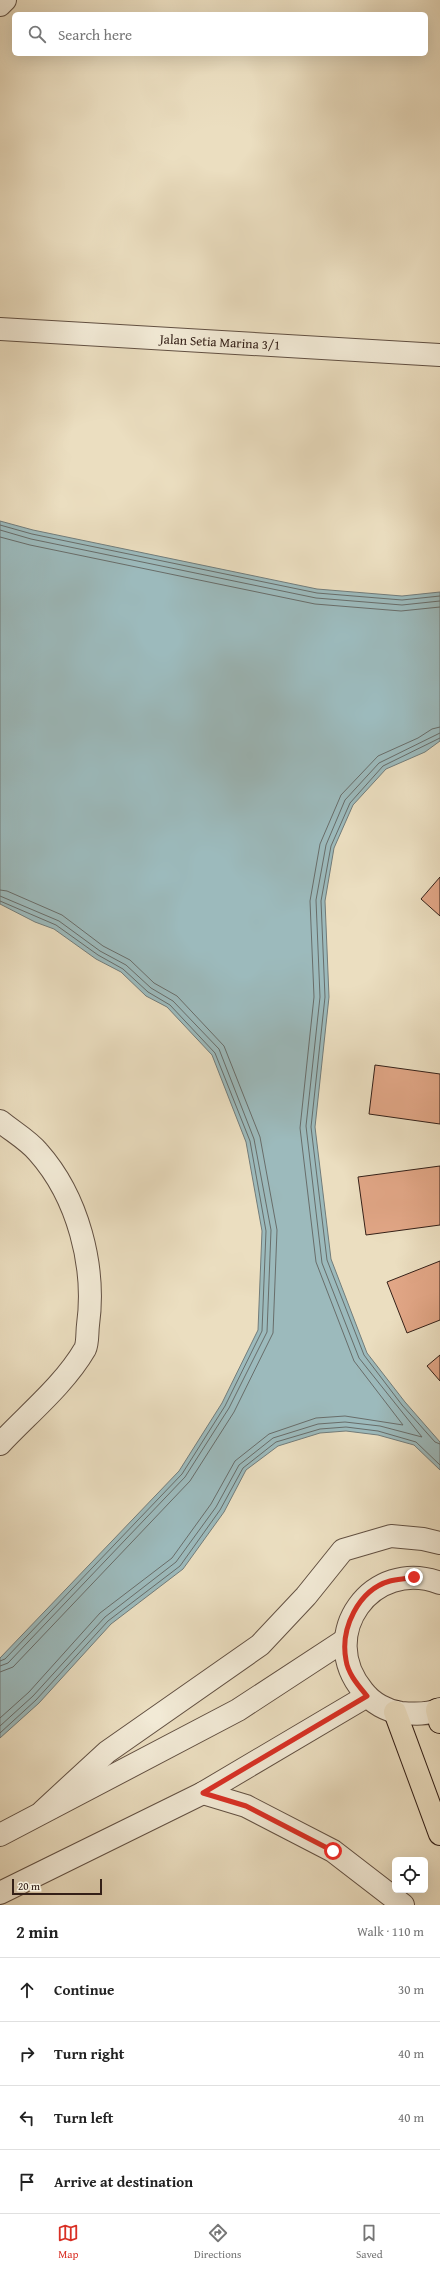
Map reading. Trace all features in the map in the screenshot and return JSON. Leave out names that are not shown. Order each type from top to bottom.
[{"type":"highway","points":[[395,1712],[440,1834]]},
{"type":"street","points":[[0,5],[5,0]]},
{"type":"street","name":"Jalan Setia Marina 3/1","points":[[0,329],[440,354]]},
{"type":"street","points":[[0,1122],[38,1151],[60,1185],[75,1218],[87,1257],[92,1300],[86,1347],[60,1381],[0,1444]]},
{"type":"street","points":[[43,1811],[107,1752],[260,1645],[306,1596],[343,1550],[391,1536],[423,1539],[440,1543]]},
{"type":"street","points":[[439,1714],[395,1712],[380,1706],[367,1696],[351,1674],[346,1660],[344,1640],[351,1615],[367,1595],[388,1582],[414,1577],[440,1583]]},
{"type":"street","points":[[0,1835],[43,1811],[238,1710],[344,1640]]},
{"type":"street","points":[[0,1893],[203,1793],[367,1696]]},
{"type":"street","points":[[203,1793],[246,1806],[333,1851],[403,1905]]},
{"type":"water","points":[[0,521],[33,530],[317,589],[402,596],[440,592],[440,741],[425,752],[386,769],[353,805],[334,848],[325,901],[329,997],[315,1127],[331,1259],[367,1353],[405,1402],[440,1442],[440,1470],[414,1445],[378,1435],[346,1431],[320,1433],[278,1446],[246,1470],[224,1512],[183,1569],[111,1624],[39,1703],[0,1738],[0,1658],[179,1471],[222,1403],[258,1330],[262,1231],[246,1142],[212,1055],[167,1007],[146,996],[121,972],[96,959],[54,929],[35,922],[0,904]]},
{"type":"building","points":[[440,877],[440,916],[421,899]]},
{"type":"building","points":[[375,1065],[440,1074],[440,1124],[369,1114]]},
{"type":"building","points":[[440,1166],[440,1225],[366,1235],[358,1177]]},
{"type":"building","points":[[440,1261],[440,1320],[407,1333],[387,1282]]},
{"type":"building","points":[[440,1355],[440,1381],[427,1366]]},
{"type":"route","points":[[333,1851],[246,1806],[203,1793],[367,1696],[354,1680],[346,1660],[344,1640],[351,1615],[367,1595],[388,1582],[414,1577]]}]
